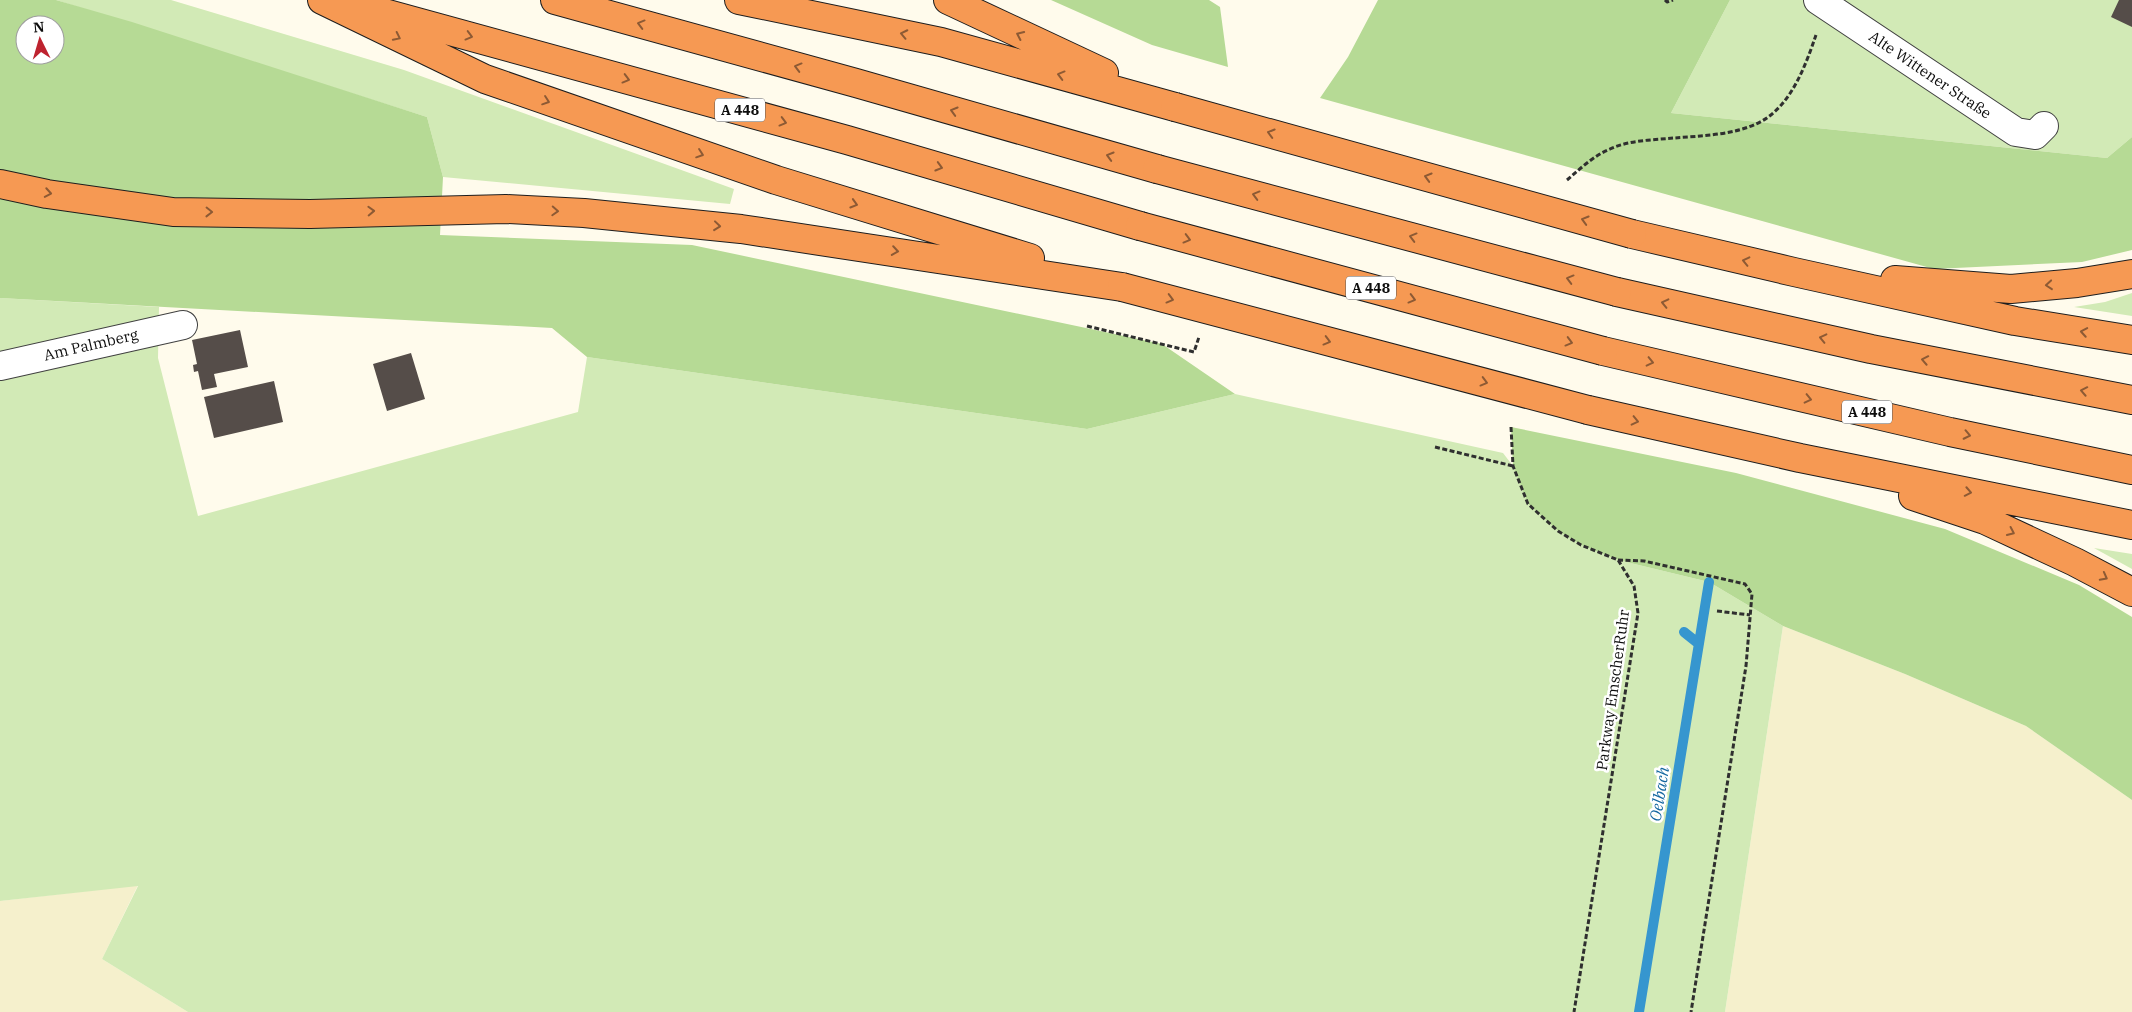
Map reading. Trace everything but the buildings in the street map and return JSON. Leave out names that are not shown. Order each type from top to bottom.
[{"type":"highway","points":[[322,0],[485,79],[776,180],[1122,287],[1588,410],[1800,458],[2132,525]]},
{"type":"highway","name":"A 448","points":[[338,0],[847,140],[1140,226],[1602,351],[1950,432],[2132,470]]},
{"type":"highway","points":[[555,0],[1157,169],[1617,292],[1870,349],[2132,400]]},
{"type":"highway","points":[[739,0],[942,42],[1632,234],[2014,320],[2132,340]]},
{"type":"highway","points":[[948,0],[1175,107]]},
{"type":"highway","points":[[0,184],[47,194],[173,212],[310,214],[506,209],[584,213],[741,229],[1122,287]]},
{"type":"highway","points":[[1794,272],[2011,288],[2077,283],[2132,274]]},
{"type":"highway","points":[[1800,458],[1985,520],[2075,562],[2132,592]]},
{"type":"lane","name":"Alte Wittener Straße","points":[[1818,0],[2016,132],[2035,135],[2044,126]]},
{"type":"lane","name":"Am Palmberg","points":[[0,366],[183,325]]},
{"type":"path","points":[[1665,0],[1668,2],[1673,0]]},
{"type":"path","points":[[1567,180],[1591,160],[1611,148],[1645,140],[1731,132],[1757,124],[1779,109],[1806,67]]},
{"type":"path","points":[[1087,326],[1194,352]]},
{"type":"path","points":[[1512,428],[1513,466],[1528,504],[1558,531],[1581,544],[1618,560],[1644,561],[1745,584],[1752,594],[1746,666],[1691,1012]]},
{"type":"path","points":[[1434,447],[1513,466]]},
{"type":"path","name":"Parkway EmscherRuhr","points":[[1574,1012],[1638,613],[1634,586],[1618,560]]},
{"type":"path","points":[[1717,611],[1750,615]]},
{"type":"shaded area","points":[[1783,626],[1905,674],[2026,726],[2132,800],[2132,1012],[1725,1012]]},
{"type":"shaded area","points":[[138,885],[102,959],[188,1012],[0,1012],[0,901]]},
{"type":"green space","points":[[0,0],[56,0],[132,22],[427,117],[443,177],[440,235],[692,245],[1162,344],[1235,394],[1087,429],[587,357],[552,328],[0,298]]},
{"type":"green space","points":[[56,0],[171,0],[404,70],[734,189],[730,204],[443,177],[427,117]]},
{"type":"green space","points":[[1051,0],[1209,0],[1220,7],[1228,67],[1152,45]]},
{"type":"green space","points":[[1378,0],[1730,0],[1671,113],[2107,158],[2132,137],[2132,250],[2082,262],[1934,269],[1320,98],[1348,57]]},
{"type":"green space","points":[[1730,0],[2132,0],[2132,137],[2107,158],[1671,113]]},
{"type":"green space","points":[[2132,293],[2132,316],[2074,307],[2105,302]]},
{"type":"green space","points":[[0,298],[159,307],[158,358],[198,516],[578,412],[587,357],[1087,429],[1235,394],[1503,453],[1513,466],[1528,504],[1558,531],[1581,545],[1618,560],[1709,582],[1783,626],[1725,1012],[188,1012],[102,959],[138,886],[0,901]]},
{"type":"green space","points":[[1511,427],[1736,473],[1945,529],[2079,585],[2132,617],[2132,800],[2026,726],[1905,674],[1783,626],[1709,582],[1618,560],[1581,545],[1558,531],[1528,504],[1513,466]]},
{"type":"green space","points":[[2094,548],[2132,554],[2132,569]]},
{"type":"waterway","name":"Oelbach","points":[[1639,1012],[1709,582]]},
{"type":"waterway","points":[[1684,632],[1699,644]]}]
